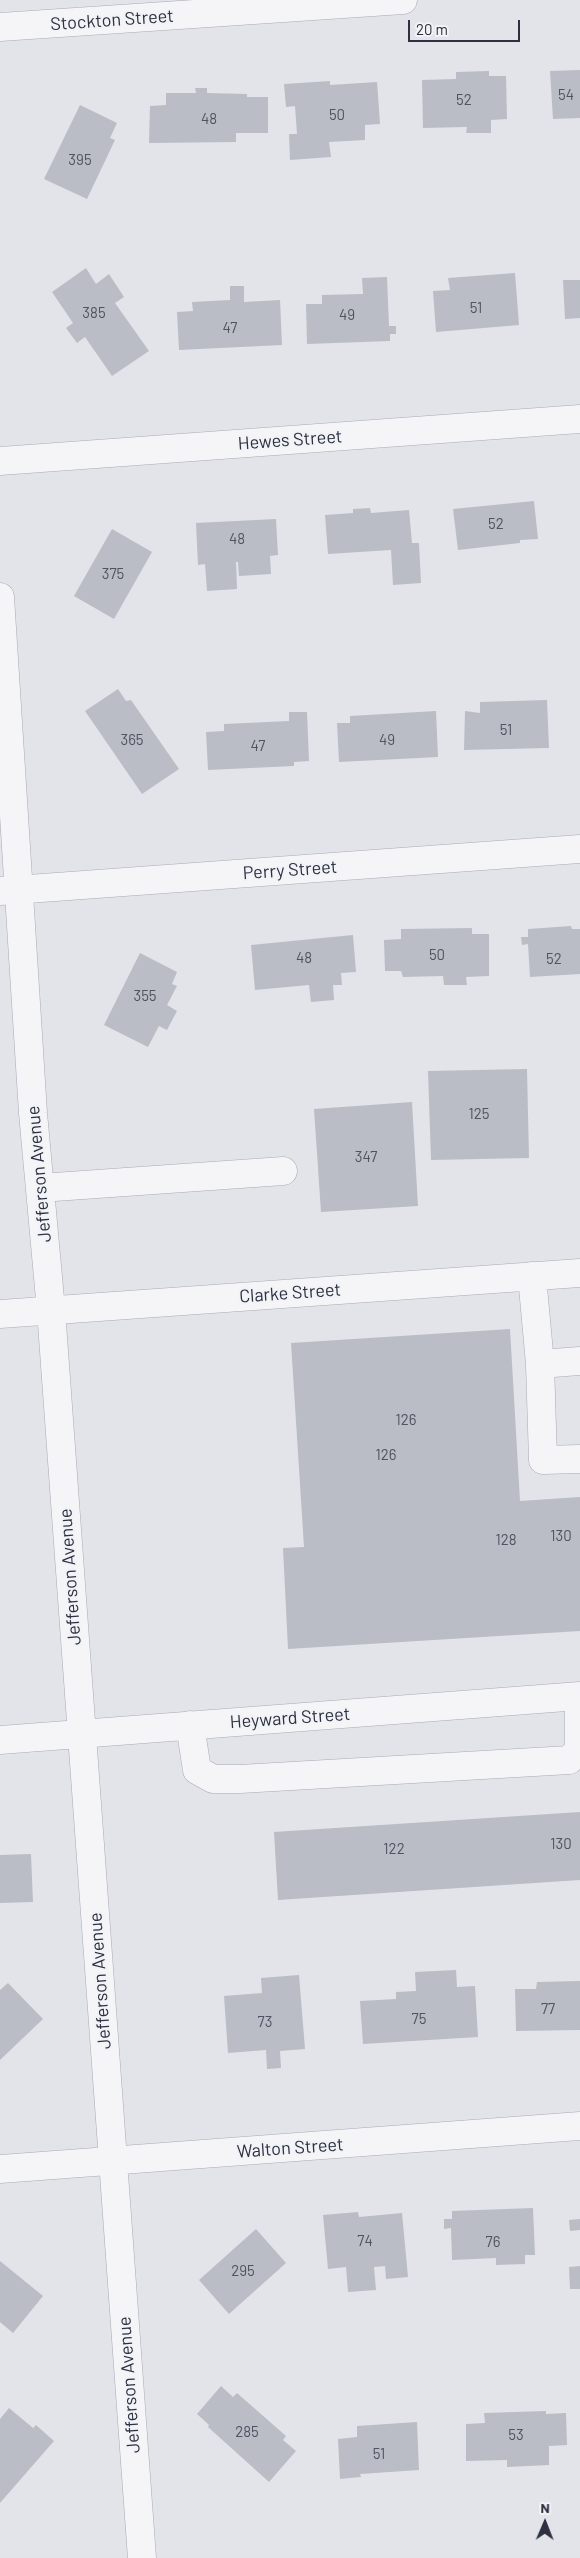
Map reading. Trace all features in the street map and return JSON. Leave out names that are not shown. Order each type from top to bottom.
[{"type":"street","name":"Stockton Street","points":[[0,27],[403,0]]},
{"type":"street","name":"Hewes Street","points":[[0,460],[580,419]]},
{"type":"street","name":"Jefferson Avenue","points":[[0,597],[10,891],[51,1310],[142,2558]]},
{"type":"street","name":"Perry Street","points":[[10,891],[580,849]]},
{"type":"street","points":[[40,1188],[283,1171]]},
{"type":"street","name":"Clarke Street","points":[[0,1314],[580,1272]]},
{"type":"street","points":[[532,1276],[540,1364],[543,1460],[580,1459]]},
{"type":"street","points":[[540,1364],[580,1361]]},
{"type":"street","points":[[190,1725],[197,1770],[213,1779],[569,1760],[579,1750],[579,1696]]},
{"type":"street","name":"Heyward Street","points":[[0,1740],[579,1696]]},
{"type":"street","name":"Walton Street","points":[[0,2169],[580,2126]]},
{"type":"building","points":[[580,70],[580,118],[553,119],[550,71]]},
{"type":"building","points":[[489,71],[489,76],[506,76],[507,119],[491,120],[491,133],[466,133],[467,127],[423,128],[422,80],[456,79],[456,72]]},
{"type":"building","points":[[330,81],[330,85],[377,82],[380,124],[365,125],[365,140],[329,142],[331,157],[290,160],[289,134],[297,134],[295,106],[286,107],[284,84]]},
{"type":"building","points":[[195,88],[207,88],[207,93],[247,94],[247,97],[268,97],[268,133],[236,133],[236,142],[149,143],[150,106],[166,105],[166,93],[196,93]]},
{"type":"building","points":[[80,105],[117,123],[110,138],[115,140],[87,199],[44,179]]},
{"type":"building","points":[[86,268],[96,284],[109,274],[124,297],[115,303],[149,351],[112,376],[85,337],[77,343],[66,328],[73,323],[52,292]]},
{"type":"building","points":[[515,273],[519,325],[436,332],[433,291],[450,290],[448,278]]},
{"type":"building","points":[[387,277],[389,326],[396,326],[396,334],[390,334],[390,341],[307,344],[306,304],[322,304],[322,295],[363,294],[362,278]]},
{"type":"building","points":[[563,280],[580,280],[580,318],[565,319]]},
{"type":"building","points":[[230,286],[244,286],[244,302],[280,300],[282,345],[179,350],[177,312],[193,311],[192,302],[230,300]]},
{"type":"building","points":[[534,501],[538,539],[520,540],[520,543],[458,550],[453,509]]},
{"type":"building","points":[[370,508],[371,513],[409,510],[412,543],[419,543],[421,583],[393,585],[391,550],[328,554],[325,515],[353,513],[353,509]]},
{"type":"building","points":[[276,519],[278,555],[270,556],[271,574],[239,576],[238,562],[236,562],[237,589],[207,591],[205,564],[198,565],[196,523]]},
{"type":"building","points":[[112,529],[152,552],[114,619],[74,596]]},
{"type":"building","points":[[118,689],[126,701],[131,700],[179,769],[142,794],[85,711]]},
{"type":"building","points":[[547,700],[549,748],[464,750],[465,711],[480,713],[480,702]]},
{"type":"building","points":[[436,711],[438,757],[339,762],[337,723],[350,723],[350,716]]},
{"type":"building","points":[[289,712],[307,712],[309,761],[294,762],[294,766],[208,770],[206,732],[224,731],[224,724],[289,721]]},
{"type":"building","points":[[571,926],[572,929],[580,929],[580,974],[530,977],[528,944],[522,945],[521,937],[528,937],[528,929]]},
{"type":"building","points":[[472,928],[472,934],[489,934],[489,976],[466,977],[467,985],[444,985],[443,976],[403,977],[401,971],[385,971],[384,940],[401,939],[401,929]]},
{"type":"building","points":[[353,935],[356,972],[341,973],[342,985],[333,985],[334,1000],[311,1002],[309,985],[255,990],[251,945]]},
{"type":"building","points":[[140,953],[177,972],[172,984],[177,986],[167,1005],[177,1011],[167,1030],[159,1026],[148,1047],[104,1025]]},
{"type":"building","points":[[527,1069],[529,1158],[431,1160],[428,1071]]},
{"type":"building","points":[[412,1102],[418,1206],[321,1212],[314,1109]]},
{"type":"building","points":[[510,1329],[520,1501],[580,1497],[580,1631],[288,1649],[283,1548],[304,1547],[291,1343]]},
{"type":"building","points":[[580,1812],[580,1880],[278,1900],[274,1832]]},
{"type":"building","points":[[31,1854],[33,1902],[0,1903],[0,1855]]},
{"type":"building","points":[[456,1970],[457,1987],[475,1986],[478,2037],[363,2044],[360,2001],[396,1999],[396,1992],[416,1991],[415,1972]]},
{"type":"building","points":[[299,1975],[305,2049],[280,2051],[281,2068],[267,2069],[266,2050],[228,2053],[224,1996],[262,1993],[261,1978]]},
{"type":"building","points":[[580,1981],[580,2030],[516,2031],[515,1989],[536,1989],[537,1982]]},
{"type":"building","points":[[8,1983],[43,2019],[0,2060],[0,1990]]},
{"type":"building","points":[[533,2208],[535,2255],[525,2255],[525,2264],[496,2265],[496,2258],[452,2260],[451,2228],[444,2229],[444,2219],[452,2219],[452,2211]]},
{"type":"building","points":[[358,2212],[359,2217],[402,2213],[408,2277],[386,2279],[385,2266],[374,2267],[376,2290],[348,2292],[346,2267],[328,2269],[323,2215]]},
{"type":"building","points":[[580,2219],[580,2230],[570,2231],[569,2220]]},
{"type":"building","points":[[256,2229],[286,2263],[229,2314],[199,2280]]},
{"type":"building","points":[[0,2261],[43,2296],[13,2333],[0,2322]]},
{"type":"building","points":[[580,2266],[580,2289],[570,2289],[569,2267]]},
{"type":"building","points":[[221,2386],[233,2397],[237,2393],[286,2436],[283,2440],[296,2451],[269,2482],[208,2427],[209,2425],[197,2414]]},
{"type":"building","points":[[9,2408],[33,2428],[36,2425],[54,2441],[0,2503],[0,2419]]},
{"type":"building","points":[[546,2411],[546,2414],[566,2413],[567,2445],[549,2446],[549,2465],[507,2467],[507,2460],[466,2461],[466,2424],[485,2423],[484,2413]]},
{"type":"building","points":[[417,2422],[419,2470],[360,2474],[361,2477],[340,2479],[338,2439],[357,2437],[357,2426]]}]
